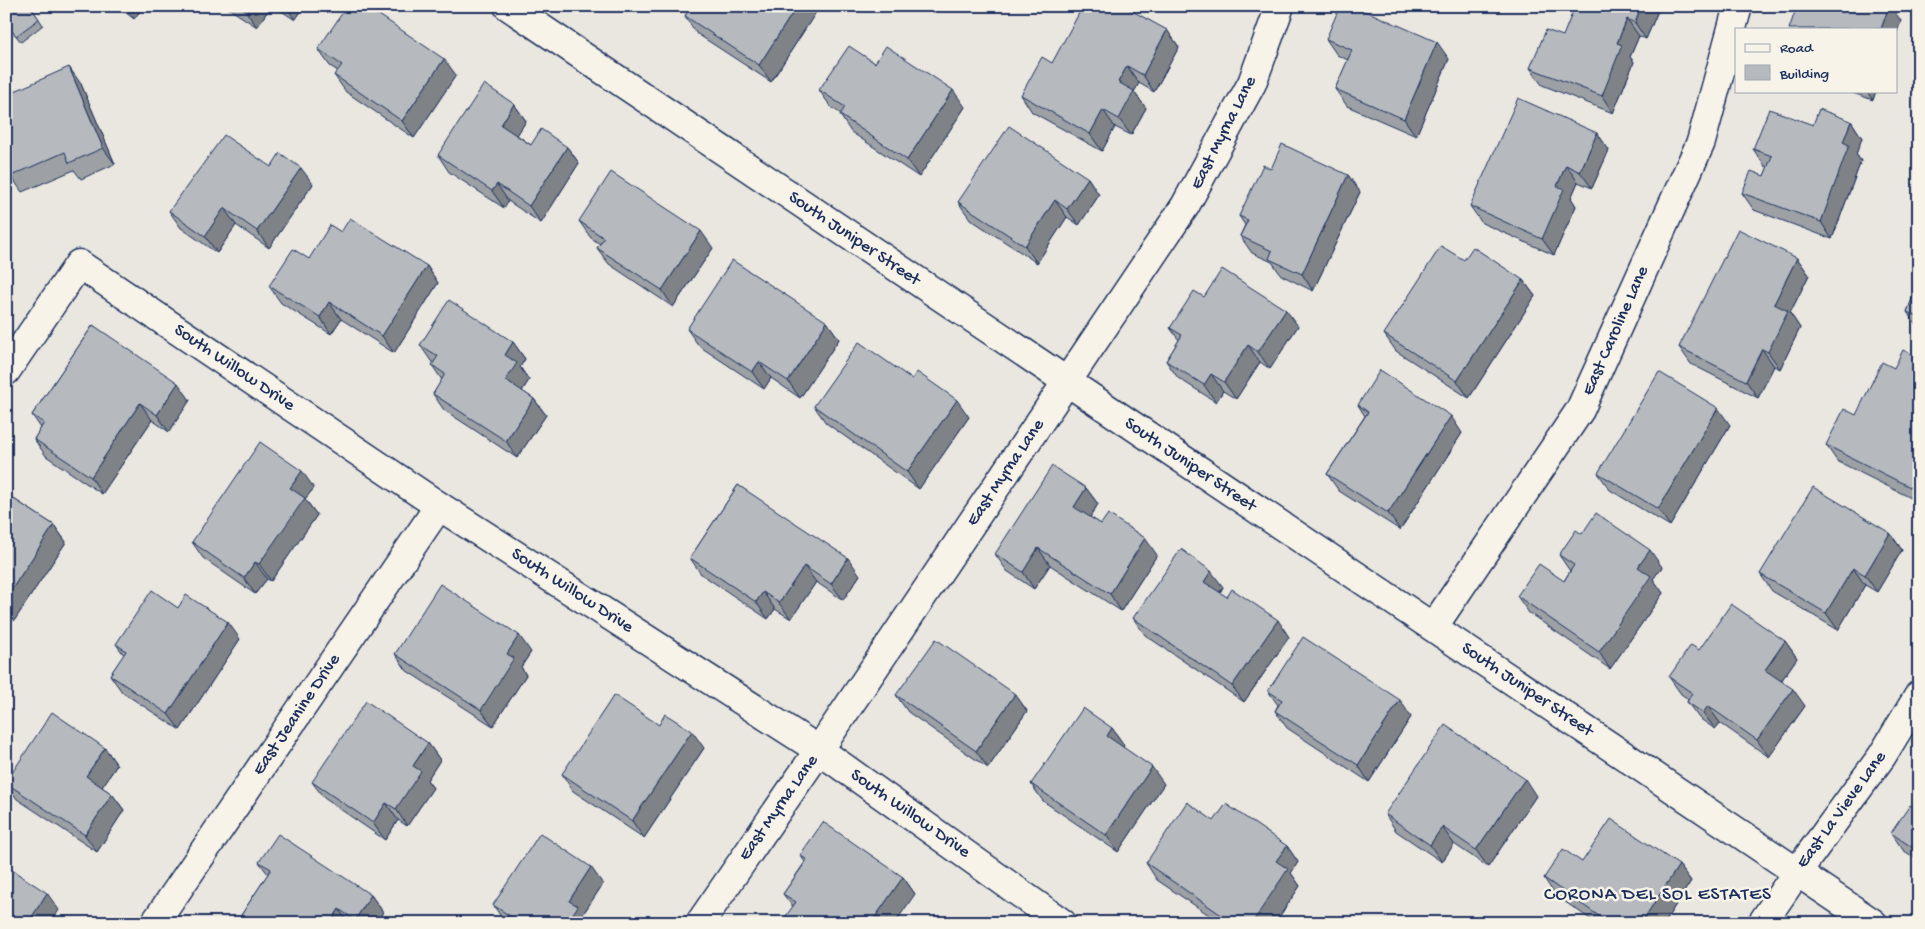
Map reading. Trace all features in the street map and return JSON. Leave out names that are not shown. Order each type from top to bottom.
[{"type":"street","name":"South Juniper Street","points":[[508,6],[1066,383],[1434,626],[1872,923]]},
{"type":"street","name":"East Myrna Lane","points":[[700,923],[1186,206],[1252,83],[1280,6]]},
{"type":"street","name":"East Caroline Lane","points":[[1434,626],[1580,410],[1701,142],[1738,6]]},
{"type":"street","name":"South Willow Drive","points":[[6,372],[80,264],[439,506],[819,750],[1062,923]]},
{"type":"street","name":"East Jeanine Drive","points":[[155,923],[439,506]]},
{"type":"street","name":"East La Vieve Lane","points":[[1762,923],[1882,756],[1919,695]]},
{"type":"building","points":[[15,6],[30,6],[39,19],[16,36],[6,23],[6,13]]},
{"type":"building","points":[[239,6],[248,6],[245,10]]},
{"type":"building","points":[[347,6],[366,6],[444,59],[402,121],[334,75],[342,65],[318,49]]},
{"type":"building","points":[[691,6],[797,6],[759,65],[685,16]]},
{"type":"building","points":[[1083,6],[1123,6],[1167,30],[1143,75],[1127,66],[1118,82],[1134,91],[1119,119],[1103,110],[1090,134],[1021,95],[1042,57],[1052,63]]},
{"type":"building","points":[[1340,6],[1354,6],[1437,42],[1404,119],[1335,89],[1352,50],[1326,39]]},
{"type":"building","points":[[1575,6],[1641,6],[1635,23],[1627,19],[1617,43],[1622,45],[1602,96],[1530,68],[1546,30],[1563,36]]},
{"type":"building","points":[[1797,6],[1889,6],[1881,28],[1789,28]]},
{"type":"building","points":[[849,46],[875,63],[886,46],[953,90],[907,160],[840,115],[845,107],[819,90]]},
{"type":"building","points":[[69,67],[103,148],[69,163],[65,152],[11,176],[6,165],[6,95]]},
{"type":"building","points":[[484,84],[514,104],[501,125],[531,145],[541,129],[567,147],[529,206],[497,184],[492,191],[438,155]]},
{"type":"building","points":[[1518,98],[1597,133],[1580,172],[1566,165],[1557,186],[1564,189],[1542,239],[1470,206]]},
{"type":"building","points":[[1769,109],[1813,125],[1819,109],[1851,121],[1843,142],[1849,145],[1821,222],[1742,193],[1751,171],[1764,176],[1772,156],[1753,149]]},
{"type":"building","points":[[1009,126],[1088,178],[1067,209],[1055,200],[1025,246],[958,202]]},
{"type":"building","points":[[224,135],[271,167],[280,153],[301,168],[257,231],[224,208],[205,236],[169,211]]},
{"type":"building","points":[[1282,144],[1348,175],[1302,274],[1269,259],[1272,251],[1240,236],[1248,220],[1239,216],[1263,165],[1271,169]]},
{"type":"building","points":[[611,172],[701,231],[662,290],[597,248],[604,238],[579,221]]},
{"type":"building","points":[[350,218],[427,266],[382,336],[329,302],[320,317],[269,286],[293,249],[309,259],[330,225],[341,232]]},
{"type":"building","points":[[1738,229],[1797,258],[1774,304],[1788,311],[1768,352],[1762,349],[1746,381],[1679,347]]},
{"type":"building","points":[[1441,246],[1464,260],[1473,247],[1523,280],[1457,381],[1384,334]]},
{"type":"building","points":[[732,260],[827,322],[788,381],[759,362],[752,372],[687,329]]},
{"type":"building","points":[[1222,269],[1286,310],[1258,352],[1248,345],[1224,382],[1211,374],[1204,385],[1166,361],[1182,335],[1170,328],[1194,291],[1204,297]]},
{"type":"building","points":[[1919,281],[1919,317],[1907,312]]},
{"type":"building","points":[[449,300],[513,342],[505,355],[517,363],[506,380],[534,399],[506,441],[433,394],[445,374],[432,365],[438,356],[420,345]]},
{"type":"building","points":[[93,325],[178,383],[157,415],[140,403],[91,477],[34,439],[44,423],[32,415]]},
{"type":"building","points":[[859,342],[912,379],[917,372],[957,400],[907,472],[814,406]]},
{"type":"building","points":[[1903,350],[1919,358],[1919,442],[1914,450],[1919,453],[1919,476],[1912,488],[1826,445],[1844,409],[1856,415],[1882,362],[1894,368]]},
{"type":"building","points":[[1380,370],[1451,416],[1388,513],[1327,474],[1368,412],[1358,405]]},
{"type":"building","points":[[1659,372],[1718,408],[1658,509],[1598,473]]},
{"type":"building","points":[[260,442],[302,471],[290,488],[305,498],[259,564],[255,562],[244,578],[192,542]]},
{"type":"building","points":[[1052,466],[1086,488],[1074,507],[1101,524],[1108,514],[1145,538],[1110,594],[1038,548],[1023,572],[995,554]]},
{"type":"building","points":[[738,485],[848,558],[831,584],[804,566],[779,603],[763,592],[756,602],[690,558]]},
{"type":"building","points":[[1813,487],[1890,533],[1865,575],[1853,568],[1826,613],[1760,574]]},
{"type":"building","points":[[6,494],[54,525],[6,598]]},
{"type":"building","points":[[1596,513],[1650,550],[1638,567],[1651,576],[1599,652],[1517,596],[1539,564],[1564,581],[1574,565],[1559,555],[1576,530],[1582,534]]},
{"type":"building","points":[[1181,549],[1211,571],[1204,582],[1227,597],[1232,589],[1278,620],[1232,686],[1133,618]]},
{"type":"building","points":[[440,584],[519,635],[507,654],[514,658],[481,710],[395,654]]},
{"type":"building","points":[[152,590],[178,608],[186,595],[228,622],[168,714],[110,675],[126,651],[116,644]]},
{"type":"building","points":[[1731,604],[1785,641],[1765,670],[1793,689],[1757,740],[1708,706],[1703,713],[1687,702],[1692,693],[1669,677],[1691,645],[1699,650]]},
{"type":"building","points":[[1303,637],[1400,700],[1358,765],[1275,711],[1282,700],[1268,691]]},
{"type":"building","points":[[936,639],[1015,694],[976,751],[896,695]]},
{"type":"building","points":[[614,695],[659,725],[665,714],[692,731],[632,821],[562,774]]},
{"type":"building","points":[[366,701],[428,743],[413,766],[421,771],[396,809],[386,803],[373,823],[312,782]]},
{"type":"building","points":[[1083,708],[1112,728],[1107,736],[1152,767],[1106,835],[1031,784]]},
{"type":"building","points":[[52,712],[105,748],[86,776],[112,794],[85,835],[6,783]]},
{"type":"building","points":[[1445,725],[1525,779],[1476,850],[1442,827],[1430,845],[1385,814]]},
{"type":"building","points":[[1187,802],[1214,821],[1226,804],[1287,846],[1276,861],[1288,869],[1252,923],[1233,923],[1146,863]]},
{"type":"building","points":[[1910,805],[1919,812],[1919,852],[1891,833]]},
{"type":"building","points":[[1611,819],[1679,865],[1641,923],[1609,923],[1544,878],[1563,849],[1582,862]]},
{"type":"building","points":[[823,822],[903,877],[871,923],[781,923],[796,902],[783,894],[807,860],[800,855]]},
{"type":"building","points":[[540,833],[591,867],[569,901],[578,906],[567,923],[521,923],[493,905]]},
{"type":"building","points":[[278,834],[371,895],[355,920],[339,909],[330,923],[236,923],[271,869],[259,862]]},
{"type":"building","points":[[6,866],[47,893],[28,923],[6,923]]},
{"type":"district","name":"CORONA DEL SOL ESTATES","points":[[1658,895]]}]
